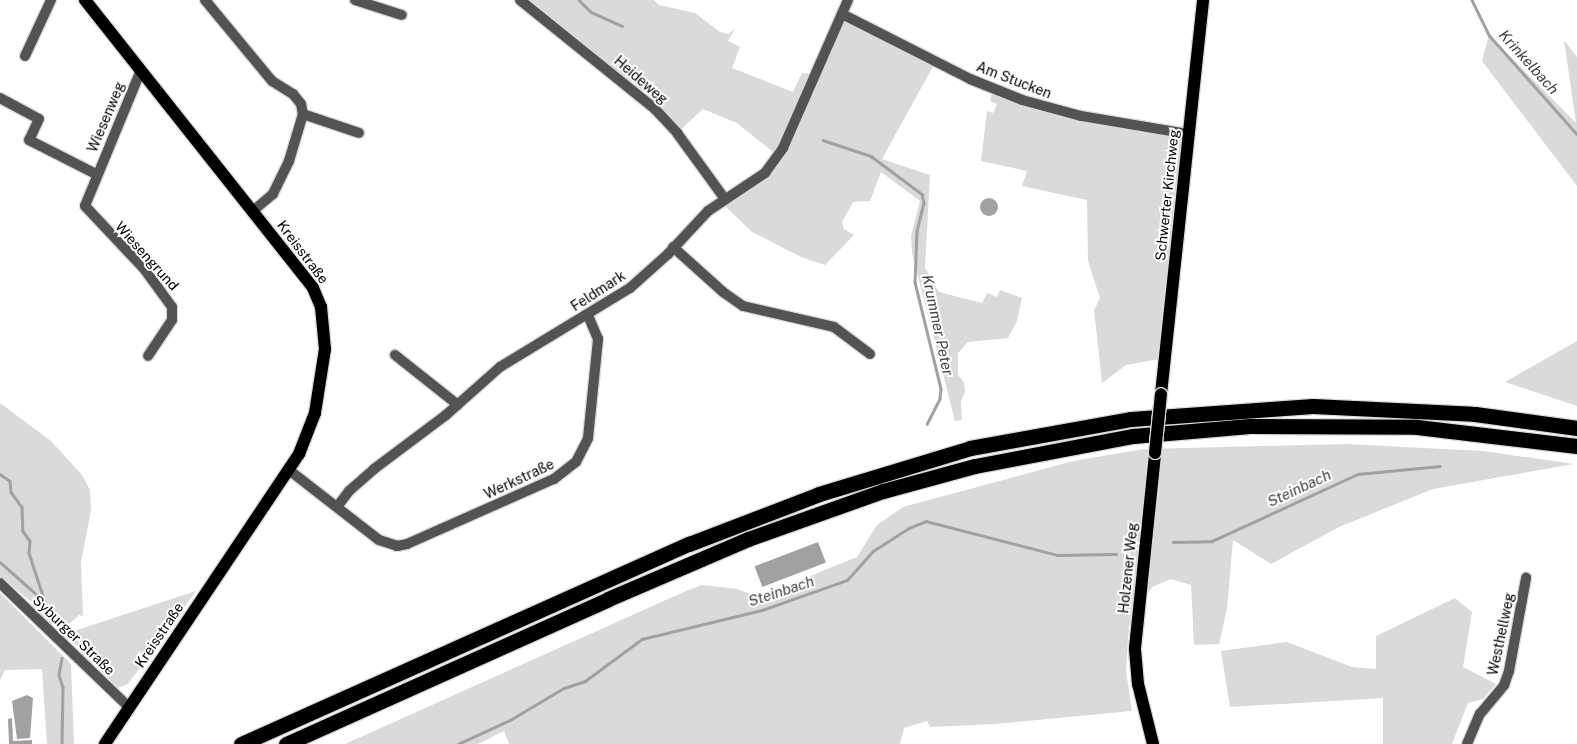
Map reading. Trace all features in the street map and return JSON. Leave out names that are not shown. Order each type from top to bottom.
[{"type":"highway","points":[[241,744],[706,537],[827,491],[970,448],[1131,418],[1303,406],[1436,410],[1577,428]]},
{"type":"highway","points":[[286,744],[608,598],[748,539],[883,491],[976,466],[1133,436],[1269,425],[1417,427],[1577,446]]},
{"type":"main road","name":"Kreisstraße","points":[[85,0],[314,288],[323,320],[325,350],[315,413],[306,439],[289,470],[106,744]]},
{"type":"main road","name":"Schwerter Kirchweg","points":[[1161,394],[1203,0]]},
{"type":"main road","name":"Holzener Weg","points":[[1153,744],[1138,684],[1135,648],[1161,394]]},
{"type":"street","points":[[25,56],[51,0]]},
{"type":"street","points":[[205,0],[272,81],[298,97],[303,114],[282,177],[273,194],[253,211]]},
{"type":"street","points":[[355,0],[402,15]]},
{"type":"street","name":"Heideweg","points":[[520,0],[655,109],[677,133],[725,199]]},
{"type":"street","name":"Feldmark","points":[[336,507],[349,491],[374,469],[458,405],[514,357],[588,316],[630,288],[674,248],[692,225],[725,199],[765,173],[781,152],[848,0]]},
{"type":"street","name":"Am Stucken","points":[[842,14],[970,79],[1022,100],[1081,116],[1189,134]]},
{"type":"street","name":"Wiesenweg","points":[[96,174],[141,70]]},
{"type":"street","points":[[0,98],[39,119],[29,140],[96,174]]},
{"type":"street","points":[[303,114],[359,133]]},
{"type":"street","name":"Wiesengrund","points":[[96,174],[86,200],[87,211],[145,270],[172,308],[172,320],[148,356]]},
{"type":"street","points":[[674,248],[723,292],[743,306],[834,327],[870,354]]},
{"type":"street","name":"Werkstraße","points":[[336,507],[379,540],[388,544],[408,544],[564,474],[584,452],[588,438],[598,339],[588,316]]},
{"type":"street","points":[[395,355],[458,405]]},
{"type":"street","points":[[289,470],[336,507]]},
{"type":"street","name":"Westhellweg","points":[[1467,744],[1480,714],[1504,685],[1509,671],[1526,578]]},
{"type":"street","name":"Syburger Straße","points":[[0,583],[129,707]]},
{"type":"shaded area","points":[[520,0],[654,0],[659,5],[695,13],[720,32],[728,34],[735,29],[728,41],[740,47],[732,68],[793,92],[802,73],[812,74],[842,14],[936,61],[882,159],[930,175],[925,268],[939,292],[982,303],[987,293],[997,297],[1000,290],[1022,298],[1017,321],[1008,338],[968,342],[958,353],[958,375],[964,382],[965,392],[961,401],[962,420],[955,421],[912,253],[911,236],[920,201],[881,172],[870,201],[853,202],[842,222],[844,229],[854,235],[825,265],[801,257],[752,232],[721,202],[744,187],[778,156],[737,123],[703,109],[677,133]]},
{"type":"shaded area","points":[[1489,35],[1576,123],[1564,40],[1577,57],[1577,186],[1482,61]]},
{"type":"shaded area","points":[[993,89],[1022,100],[1189,134],[1165,358],[1126,365],[1102,383],[1094,310],[1100,298],[1088,261],[1087,200],[1022,186],[1027,171],[981,161],[987,111],[993,113],[997,104],[990,101]]},
{"type":"shaded area","points":[[989,198],[995,201],[998,207],[995,213],[989,216],[983,213],[980,207],[983,201]]},
{"type":"shaded area","points":[[1577,341],[1577,406],[1505,382]]},
{"type":"shaded area","points":[[0,403],[51,441],[82,475],[90,490],[91,511],[81,562],[83,616],[79,615],[63,630],[44,619],[36,606],[0,576]]},
{"type":"shaded area","points":[[1346,444],[1483,451],[1574,464],[1433,489],[1339,527],[1271,564],[1233,540],[1227,609],[1219,644],[1194,645],[1191,585],[1171,579],[1152,587],[1129,626],[1126,671],[1132,711],[995,724],[930,727],[927,721],[904,728],[900,744],[509,744],[504,731],[478,744],[345,744],[702,585],[737,589],[758,597],[857,557],[877,525],[903,507],[1073,461],[1144,449]]},
{"type":"shaded area","points":[[818,542],[826,563],[762,587],[755,566]]},
{"type":"shaded area","points":[[196,591],[128,684],[118,688],[74,643],[77,630]]},
{"type":"shaded area","points":[[0,593],[71,664],[74,744],[47,744],[42,669],[5,670],[0,680]]},
{"type":"shaded area","points":[[1455,598],[1472,612],[1463,667],[1496,684],[1483,699],[1468,703],[1452,744],[1383,744],[1383,698],[1230,707],[1221,651],[1287,642],[1352,667],[1376,669],[1376,636]]},
{"type":"shaded area","points":[[27,695],[33,698],[30,738],[17,739],[12,701]]},
{"type":"shaded area","points":[[12,718],[13,741],[32,740],[32,744],[9,744],[8,719]]},
{"type":"waterway","name":"Krummer Peter","points":[[579,0],[591,12],[622,26]]},
{"type":"waterway","name":"Krinkelbach","points":[[1472,0],[1489,35],[1577,134]]},
{"type":"waterway","name":"Krummer Peter","points":[[823,140],[871,156],[922,194],[924,203],[917,231],[915,282],[941,389],[940,399],[927,424]]},
{"type":"waterway","name":"Steinbach","points":[[1173,542],[1212,541],[1358,474],[1440,466]]},
{"type":"waterway","points":[[0,474],[10,481],[11,492],[22,507],[23,531],[30,541],[29,553],[48,611]]},
{"type":"waterway","name":"Steinbach","points":[[458,744],[510,720],[564,688],[585,681],[642,639],[762,610],[847,580],[873,551],[909,528],[926,521],[1057,555],[1116,554]]},
{"type":"waterway","points":[[0,562],[44,601]]},
{"type":"waterway","points":[[62,658],[59,675],[63,687],[62,744]]}]
